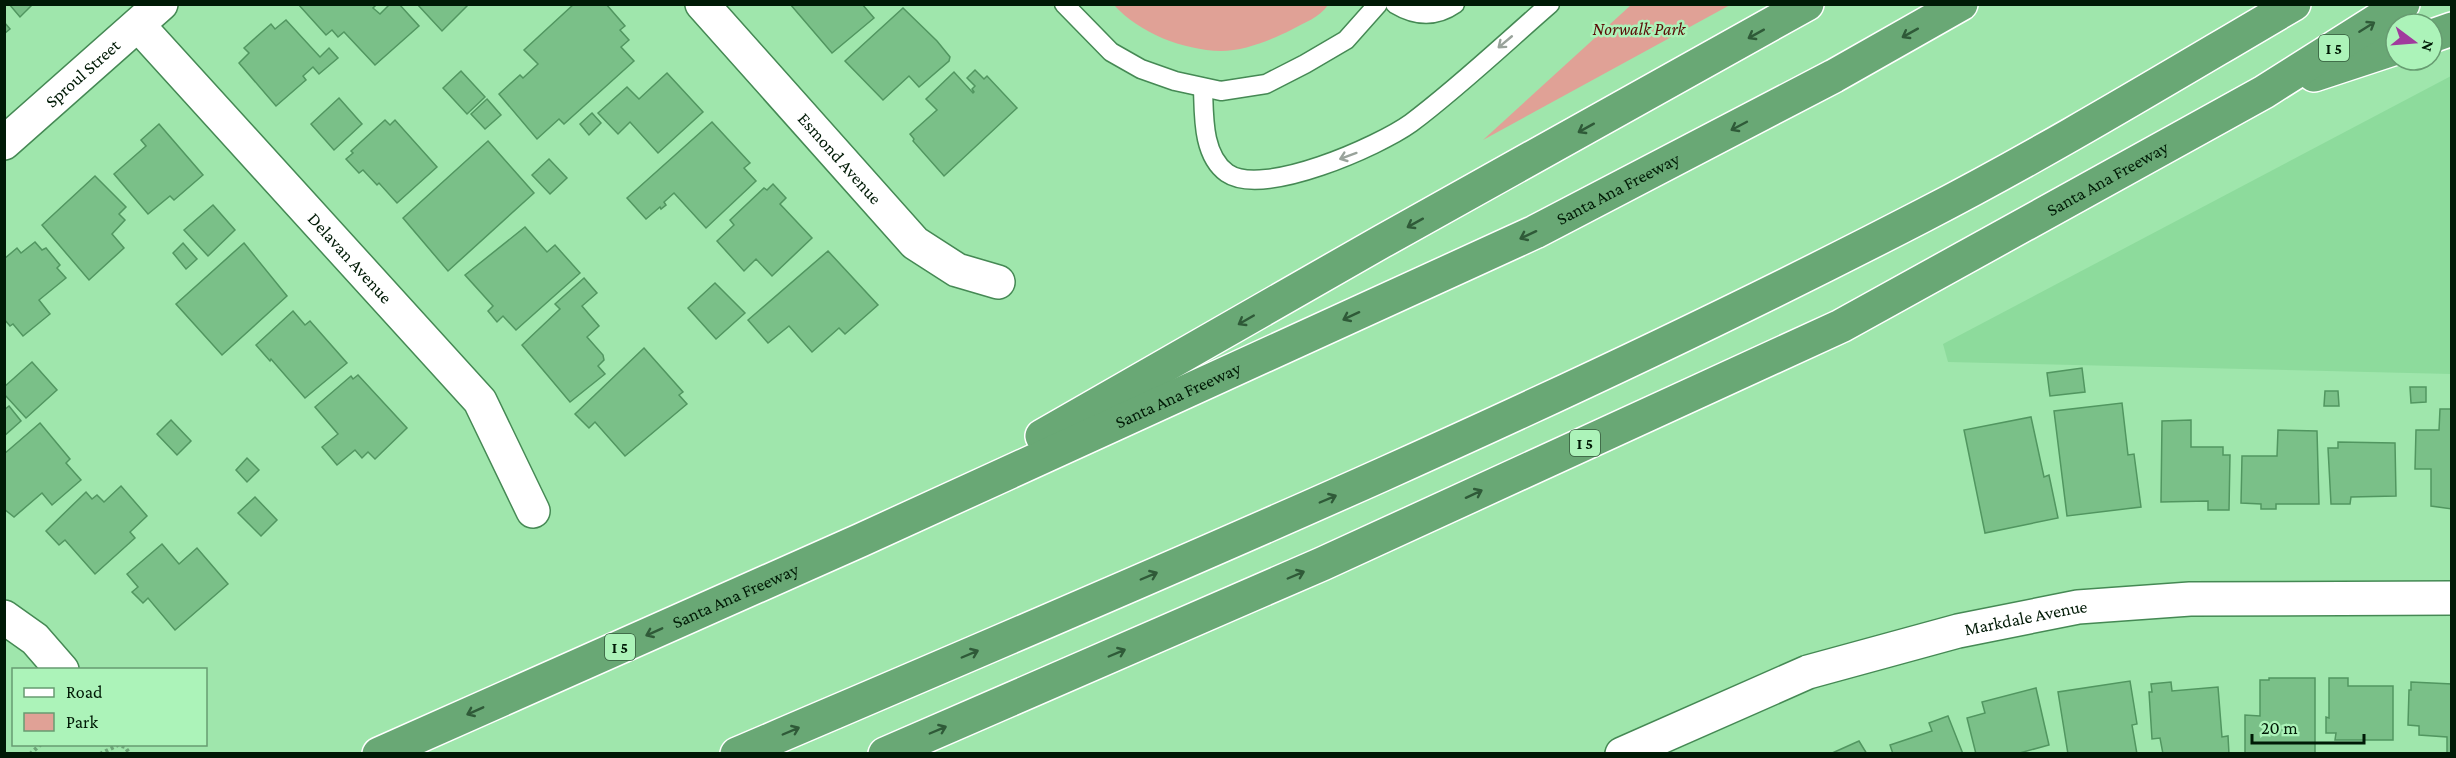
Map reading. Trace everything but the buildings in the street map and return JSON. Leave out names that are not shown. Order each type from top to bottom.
[{"type":"highway","points":[[861,540],[1370,248],[1807,4]]},
{"type":"highway","name":"Santa Ana Freeway","points":[[379,753],[861,540],[1535,232],[1834,76],[1961,4]]},
{"type":"highway","points":[[737,753],[1397,469],[1623,363],[1924,215],[2098,120],[2294,4]]},
{"type":"highway","name":"Santa Ana Freeway","points":[[885,753],[1322,564],[1841,326],[2264,92],[2403,4]]},
{"type":"highway","points":[[2264,92],[2384,52]]},
{"type":"street","name":"Esmond Avenue","points":[[702,4],[915,243],[957,270],[998,282]]},
{"type":"street","name":"Sproul Street","points":[[4,143],[149,15]]},
{"type":"street","name":"Delavan Avenue","points":[[149,15],[480,401],[533,511]]},
{"type":"street","name":"Markdale Avenue","points":[[1622,753],[1808,672],[1958,632],[2078,607],[2190,599],[2451,598]]},
{"type":"street","points":[[4,617],[35,639],[61,668]]},
{"type":"lane","points":[[1064,4],[1111,52],[1141,69],[1203,88],[1221,91],[1266,84],[1346,40],[1378,4]]},
{"type":"lane","points":[[1395,4],[1411,13],[1425,15],[1447,10],[1455,4]]},
{"type":"lane","points":[[1203,88],[1204,129],[1215,159],[1228,173],[1248,179],[1268,179],[1307,170],[1354,154],[1410,123],[1550,4]]},
{"type":"path","points":[[100,753],[118,746],[126,747],[130,753]]},
{"type":"shaded area","points":[[2451,76],[2451,374],[1948,362],[1943,344]]},
{"type":"green space","points":[[1114,5],[1328,5],[1311,19],[1275,38],[1248,47],[1221,51],[1192,47],[1149,32],[1124,15]]},
{"type":"green space","name":"Norwalk Park","points":[[1631,5],[1730,5],[1483,140]]}]
